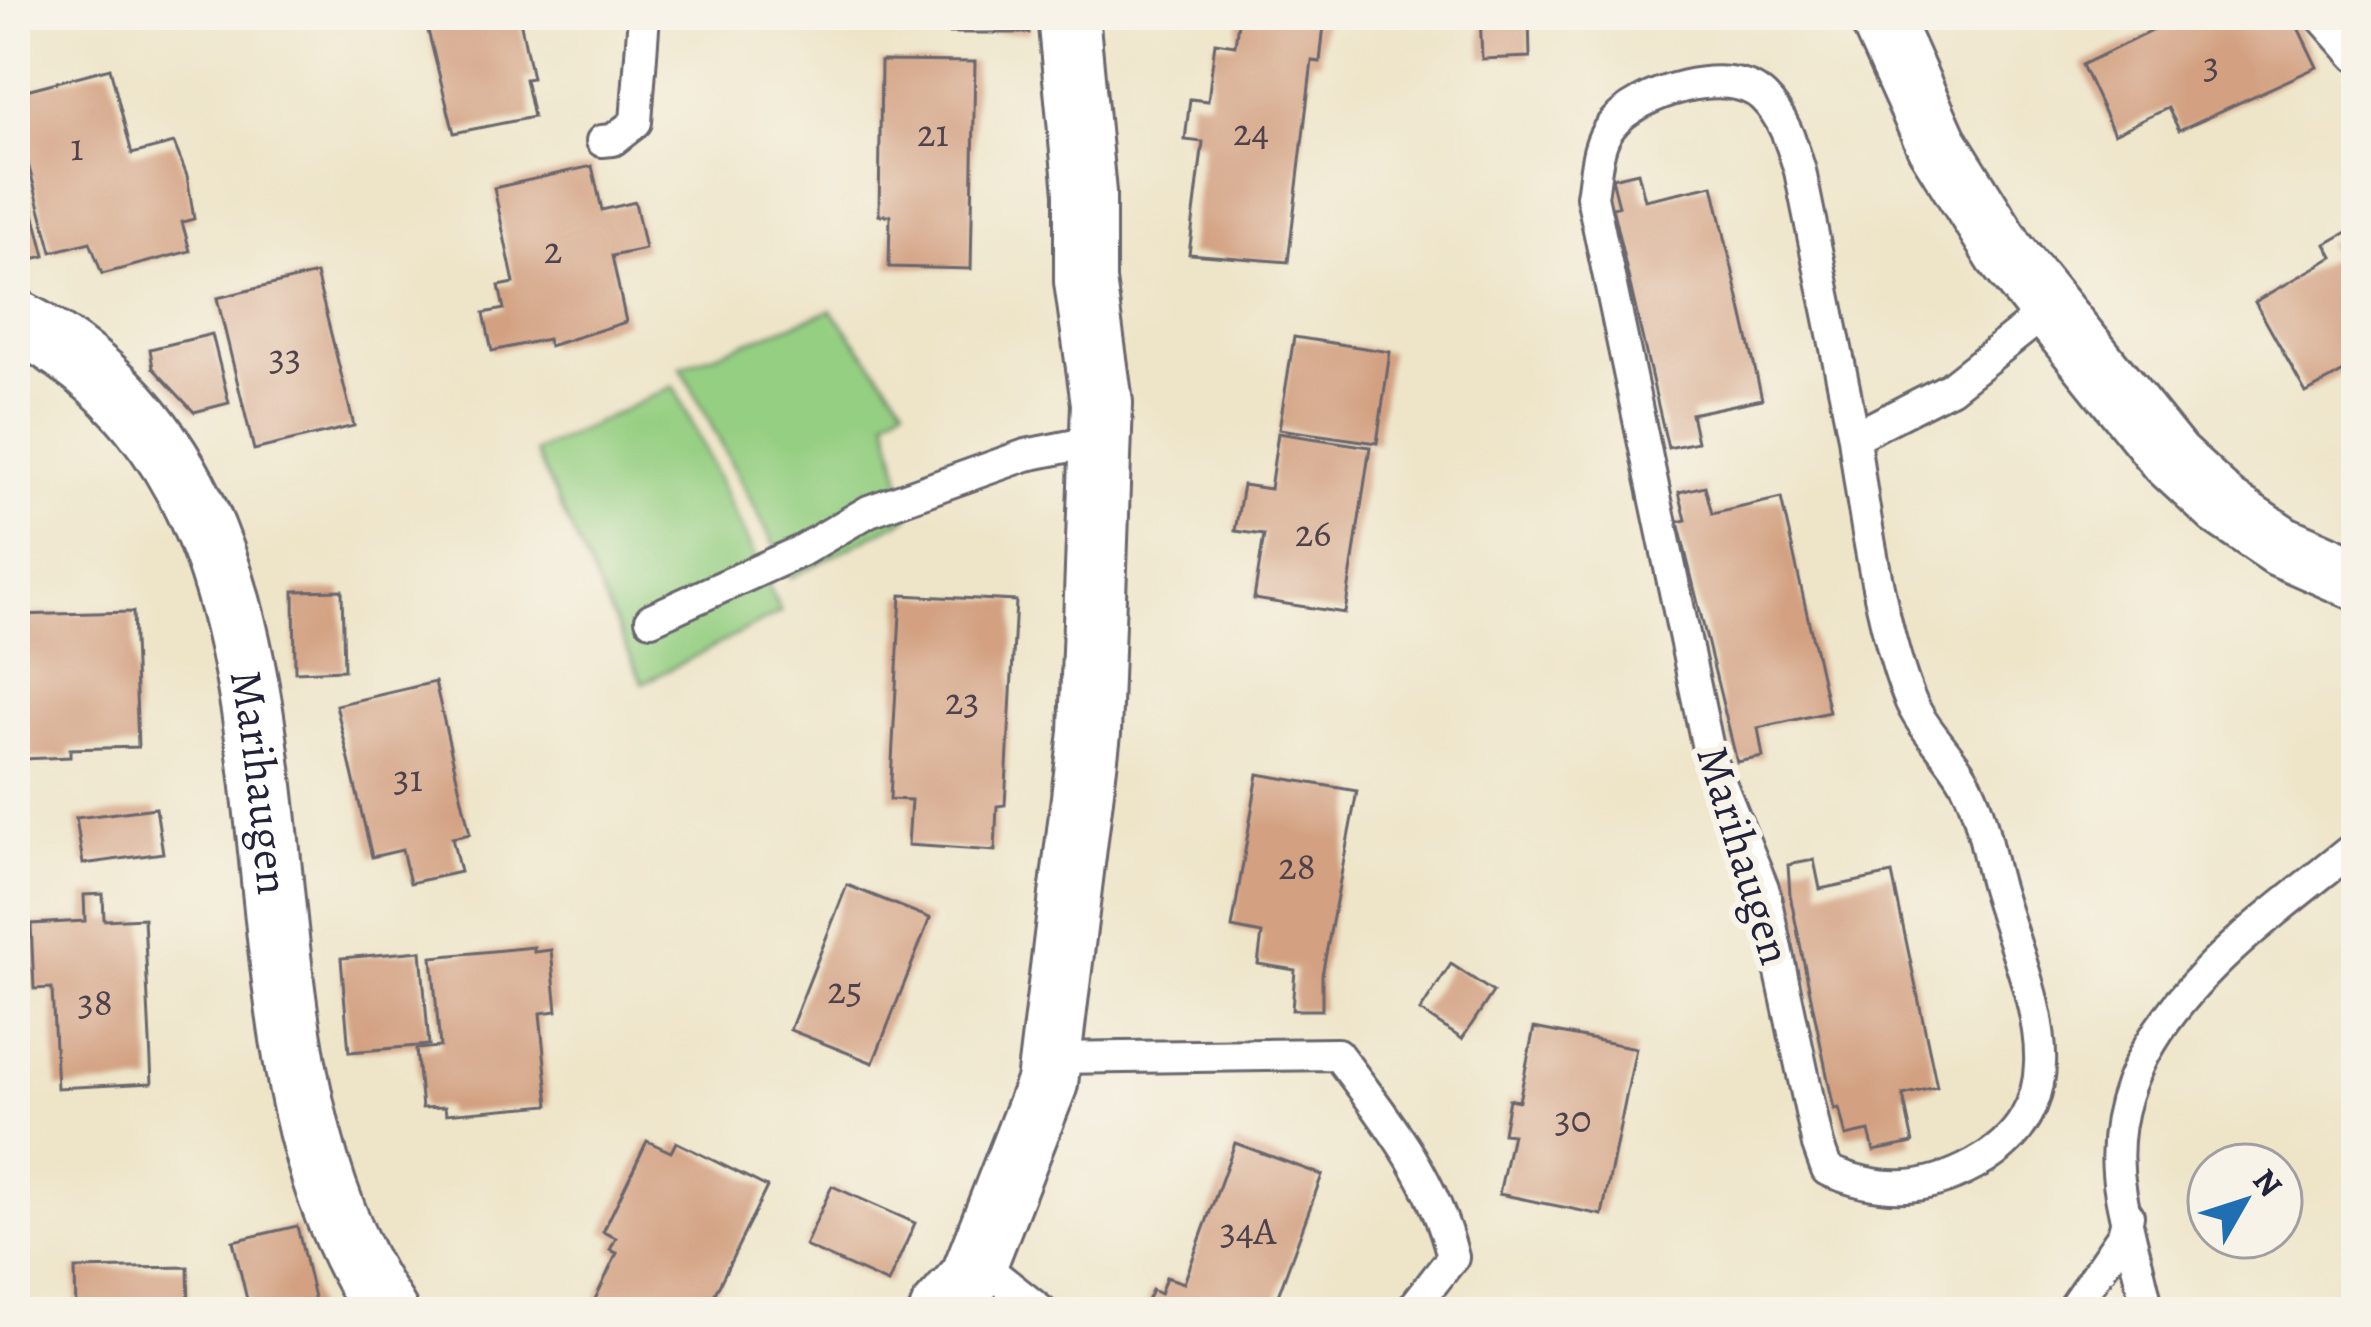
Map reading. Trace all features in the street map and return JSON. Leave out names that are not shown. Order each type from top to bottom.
[{"type":"street","points":[[940,1312],[971,1277],[1047,1083],[1090,733],[1102,403],[1085,280],[1085,193],[1068,15]]},
{"type":"street","points":[[1879,15],[1937,144],[2047,310],[2171,459],[2222,506],[2282,546],[2356,579]]},
{"type":"street","name":"Marihaugen","points":[[15,320],[98,372],[126,400],[169,452],[212,544],[234,615],[298,1091],[336,1219],[360,1272],[388,1312]]},
{"type":"lane","points":[[602,141],[614,140],[636,122],[644,15]]},
{"type":"lane","points":[[2320,15],[2356,56]]},
{"type":"lane","name":"Marihaugen","points":[[1722,82],[1746,86],[1762,96],[1787,130],[1800,171],[1855,437],[1863,507],[1908,694],[1965,781],[2043,1042],[2032,1107],[2002,1150],[1948,1179],[1914,1188],[1863,1186],[1827,1170],[1763,888],[1710,758],[1592,196],[1602,143],[1612,124],[1640,102],[1722,82]]},
{"type":"lane","points":[[1855,437],[1950,388],[2047,310]]},
{"type":"lane","points":[[651,620],[801,551],[868,511],[1026,455],[1101,440]]},
{"type":"lane","points":[[2148,1312],[2121,1194],[2126,1095],[2140,1054],[2211,970],[2356,847]]},
{"type":"lane","points":[[1052,1058],[1337,1054],[1420,1164],[1443,1217],[1453,1257],[1410,1312]]},
{"type":"lane","points":[[2070,1312],[2123,1235],[2128,1216]]},
{"type":"lane","points":[[976,1259],[1042,1312]]},
{"type":"green space","points":[[831,310],[905,405],[887,418],[909,517],[791,577],[681,367]]},
{"type":"green space","points":[[674,386],[781,612],[643,683],[535,452]]},
{"type":"building","points":[[424,15],[519,15],[532,78],[525,79],[533,117],[454,133]]},
{"type":"building","points":[[948,15],[1029,15],[1029,33],[948,33]]},
{"type":"building","points":[[1239,15],[1325,15],[1320,62],[1312,61],[1288,262],[1189,254],[1203,142],[1185,140],[1190,99],[1208,101],[1215,42],[1235,45]]},
{"type":"building","points":[[1480,15],[1529,15],[1530,57],[1482,59]]},
{"type":"building","points":[[2184,15],[2292,15],[2317,67],[2179,130],[2168,108],[2114,134],[2082,65]]},
{"type":"building","points":[[881,61],[975,62],[971,269],[889,267],[890,215],[879,215]]},
{"type":"building","points":[[110,68],[132,154],[174,143],[187,176],[194,219],[182,222],[190,251],[102,274],[90,242],[52,252],[27,160],[15,163],[15,93]]},
{"type":"building","points":[[592,166],[602,210],[635,202],[645,249],[612,256],[626,322],[549,346],[547,339],[492,351],[484,313],[504,309],[499,286],[514,283],[494,188]]},
{"type":"building","points":[[1638,172],[1645,200],[1713,185],[1762,399],[1691,414],[1697,442],[1668,448],[1612,207],[1619,206],[1612,178]]},
{"type":"building","points":[[27,186],[45,256],[15,263],[15,189]]},
{"type":"building","points":[[2356,227],[2356,365],[2306,393],[2255,302],[2333,257],[2326,244]]},
{"type":"building","points":[[316,274],[354,426],[254,450],[217,298]]},
{"type":"building","points":[[212,334],[229,403],[194,412],[153,368],[150,349]]},
{"type":"building","points":[[1294,337],[1390,352],[1377,443],[1279,429]]},
{"type":"building","points":[[1278,433],[1370,447],[1345,613],[1254,599],[1264,535],[1235,531],[1243,485],[1270,489]]},
{"type":"building","points":[[1705,486],[1712,514],[1781,498],[1829,712],[1758,728],[1763,757],[1737,762],[1678,522],[1686,520],[1679,492]]},
{"type":"building","points":[[342,590],[344,670],[295,672],[294,591]]},
{"type":"building","points":[[901,595],[1016,601],[1005,805],[997,806],[995,851],[908,845],[911,800],[890,799]]},
{"type":"building","points":[[133,612],[138,747],[70,749],[70,757],[23,759],[23,749],[15,749],[15,615]]},
{"type":"building","points":[[435,682],[470,834],[452,838],[460,872],[410,883],[402,850],[372,857],[336,705]]},
{"type":"building","points":[[1258,774],[1357,791],[1322,975],[1322,1010],[1292,1010],[1295,970],[1258,964],[1262,934],[1232,928]]},
{"type":"building","points":[[156,808],[163,853],[83,864],[76,818]]},
{"type":"building","points":[[1814,860],[1820,889],[1892,874],[1937,1087],[1903,1095],[1913,1143],[1874,1151],[1869,1131],[1846,1136],[1839,1108],[1834,1109],[1790,895],[1788,865]]},
{"type":"building","points":[[847,885],[930,918],[873,1063],[790,1030]]},
{"type":"building","points":[[103,894],[104,920],[144,918],[152,1083],[57,1088],[52,988],[34,989],[31,924],[85,921],[84,895]]},
{"type":"building","points":[[534,947],[534,952],[551,950],[557,1011],[540,1013],[549,1105],[446,1114],[445,1107],[422,1108],[416,1049],[440,1047],[432,957]]},
{"type":"building","points":[[421,951],[429,1045],[349,1052],[341,958]]},
{"type":"building","points":[[1451,964],[1493,992],[1462,1039],[1420,1011]]},
{"type":"building","points":[[1534,1028],[1636,1048],[1602,1215],[1499,1194],[1512,1134],[1503,1133],[1509,1099],[1519,1101]]},
{"type":"building","points":[[647,1141],[671,1152],[676,1142],[767,1187],[706,1312],[589,1312],[617,1253],[610,1250],[616,1238],[603,1232]]},
{"type":"building","points":[[1235,1143],[1322,1175],[1272,1312],[1156,1312],[1158,1307],[1146,1303],[1152,1290],[1160,1294],[1166,1277],[1184,1283]]},
{"type":"building","points":[[832,1186],[915,1223],[888,1283],[805,1246]]},
{"type":"building","points":[[297,1226],[317,1310],[250,1312],[233,1241]]},
{"type":"building","points":[[188,1267],[189,1312],[76,1312],[75,1269]]}]
